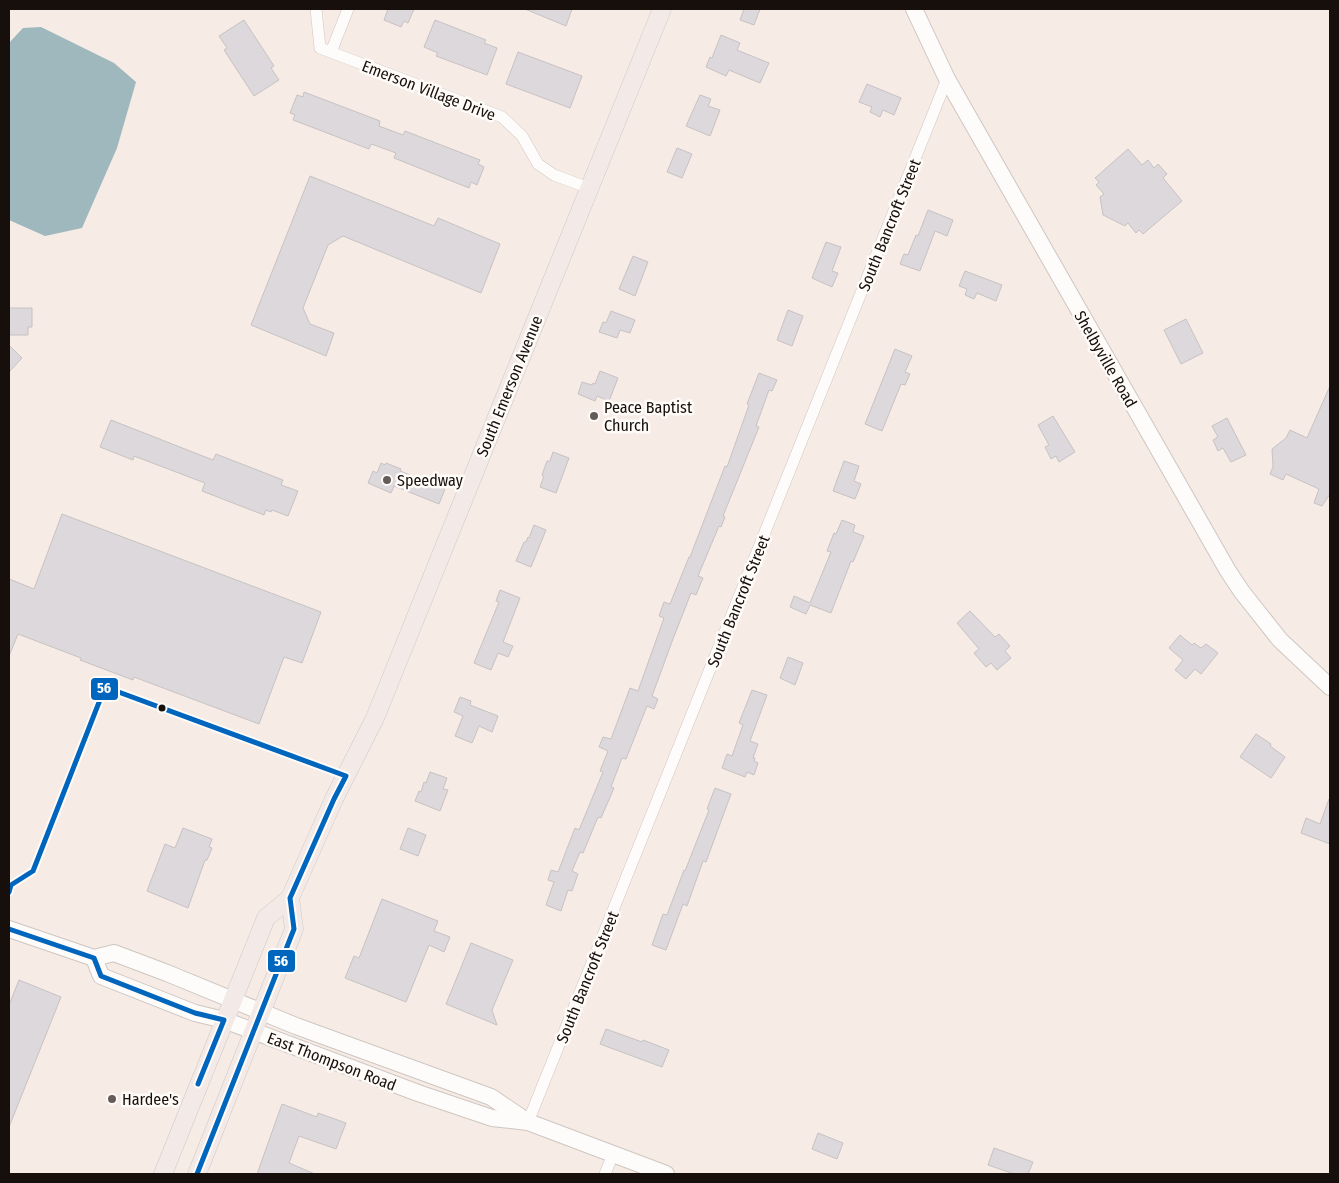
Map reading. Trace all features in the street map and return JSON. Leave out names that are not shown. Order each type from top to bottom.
[{"type":"main road","name":"South Emerson Avenue","points":[[163,1174],[266,918],[290,898],[334,799],[375,718],[662,9]]},
{"type":"main road","name":"Shelbyville Road","points":[[914,9],[947,80],[1228,571],[1280,640],[1330,687]]},
{"type":"main road","points":[[197,1174],[294,929],[290,898]]},
{"type":"main road","name":"East Thompson Road","points":[[9,928],[94,958],[114,953],[232,999],[260,1012],[491,1097],[528,1122],[666,1174]]},
{"type":"main road","name":"East Thompson Road","points":[[94,958],[101,976],[195,1013],[224,1020],[418,1094],[492,1118],[528,1122]]},
{"type":"street","points":[[316,9],[320,48],[330,52],[348,9]]},
{"type":"street","name":"Emerson Village Drive","points":[[330,52],[502,117],[522,136],[538,164],[554,175],[590,188]]},
{"type":"street","name":"South Bancroft Street","points":[[528,1122],[947,80]]},
{"type":"street","points":[[605,1174],[613,1154]]},
{"type":"water","points":[[41,27],[114,63],[136,82],[117,148],[82,228],[45,236],[9,220],[9,43],[23,28]]},
{"type":"building","points":[[388,9],[414,9],[408,23],[404,21],[401,27],[384,20]]},
{"type":"building","points":[[525,9],[572,9],[566,26]]},
{"type":"building","points":[[744,9],[760,9],[754,25],[740,20]]},
{"type":"building","points":[[244,20],[274,66],[271,68],[279,80],[254,96],[224,50],[227,48],[219,36]]},
{"type":"building","points":[[435,20],[486,40],[484,43],[497,48],[487,75],[436,56],[438,53],[424,47]]},
{"type":"building","points":[[721,35],[740,43],[737,50],[769,63],[760,83],[729,70],[726,76],[706,67],[710,57],[712,58]]},
{"type":"building","points":[[518,52],[582,76],[570,108],[506,84]]},
{"type":"building","points":[[867,84],[901,98],[894,115],[883,110],[880,117],[870,112],[872,107],[859,102]]},
{"type":"building","points":[[304,92],[380,121],[379,126],[403,135],[405,131],[480,160],[478,164],[484,167],[477,185],[471,182],[469,188],[394,158],[396,153],[371,144],[369,149],[293,120],[295,115],[290,113],[297,95],[303,97]]},
{"type":"building","points":[[700,95],[711,99],[708,106],[720,110],[710,136],[686,126]]},
{"type":"building","points":[[677,148],[692,154],[682,178],[667,172]]},
{"type":"building","points":[[1128,149],[1142,165],[1148,160],[1154,168],[1158,164],[1167,174],[1163,178],[1182,201],[1143,234],[1139,230],[1136,233],[1128,223],[1125,226],[1103,215],[1100,197],[1104,194],[1096,185],[1099,182],[1095,178]]},
{"type":"building","points":[[310,176],[434,226],[438,218],[500,244],[481,293],[343,236],[328,245],[303,308],[310,324],[334,333],[326,356],[251,325]]},
{"type":"building","points":[[928,210],[953,220],[947,236],[935,231],[920,271],[900,264],[904,254],[908,255],[916,235],[918,236]]},
{"type":"building","points":[[826,242],[841,247],[832,271],[838,273],[832,287],[812,278]]},
{"type":"building","points":[[633,256],[648,262],[635,296],[619,289]]},
{"type":"building","points":[[965,271],[1002,285],[996,301],[977,293],[974,299],[965,295],[967,289],[959,286]]},
{"type":"building","points":[[9,308],[32,308],[32,327],[28,327],[28,335],[9,335]]},
{"type":"building","points":[[788,310],[803,316],[792,346],[777,340]]},
{"type":"building","points":[[611,311],[635,320],[630,333],[620,330],[617,338],[599,332],[603,322],[606,323]]},
{"type":"building","points":[[1186,319],[1203,353],[1181,364],[1164,330]]},
{"type":"building","points":[[9,345],[22,358],[9,372]]},
{"type":"building","points":[[895,349],[912,356],[905,372],[910,374],[905,385],[901,384],[882,431],[865,424]]},
{"type":"building","points":[[600,371],[618,378],[609,401],[597,396],[595,401],[578,394],[582,382],[595,384]]},
{"type":"building","points":[[759,373],[777,380],[772,391],[769,390],[756,426],[759,427],[723,516],[725,517],[721,527],[719,526],[698,576],[703,578],[696,595],[691,593],[673,639],[652,696],[658,699],[654,709],[647,706],[626,759],[622,758],[611,787],[614,788],[601,818],[598,817],[583,853],[580,852],[572,871],[578,874],[572,891],[568,890],[561,911],[546,905],[554,882],[548,880],[551,870],[558,872],[575,828],[579,830],[603,772],[600,771],[608,751],[599,747],[603,737],[611,739],[630,688],[638,691],[664,618],[659,616],[664,602],[670,604],[690,557],[725,466],[727,467]]},
{"type":"building","points":[[1330,386],[1330,494],[1322,506],[1314,503],[1319,489],[1286,474],[1283,480],[1270,474],[1273,467],[1272,449],[1286,438],[1290,430],[1307,438]]},
{"type":"building","points":[[1053,416],[1075,452],[1059,462],[1056,456],[1051,459],[1045,447],[1049,445],[1038,425]]},
{"type":"building","points":[[1227,418],[1246,455],[1231,462],[1223,448],[1218,451],[1213,440],[1218,437],[1212,426]]},
{"type":"building","points":[[111,420],[213,460],[216,454],[283,480],[281,485],[298,491],[288,516],[272,510],[271,512],[266,510],[264,515],[202,491],[205,483],[134,456],[133,460],[100,447]]},
{"type":"building","points":[[553,452],[569,458],[556,493],[540,487],[547,461],[550,461]]},
{"type":"building","points":[[844,461],[859,466],[854,481],[861,484],[855,499],[833,491]]},
{"type":"building","points":[[381,463],[401,469],[400,471],[445,489],[439,504],[394,486],[391,493],[368,483],[373,471],[377,473]]},
{"type":"building","points":[[62,514],[321,612],[302,663],[284,657],[259,724],[134,677],[133,680],[18,634],[9,656],[9,579],[34,589]]},
{"type":"building","points":[[842,520],[855,525],[853,532],[864,536],[853,562],[851,561],[831,613],[810,605],[806,614],[790,607],[794,596],[810,603],[831,552],[827,551],[834,533],[836,534]]},
{"type":"building","points":[[534,525],[546,530],[531,567],[516,561]]},
{"type":"building","points":[[500,590],[520,598],[503,642],[513,646],[508,657],[498,653],[491,670],[474,663],[499,602],[496,601]]},
{"type":"building","points":[[970,611],[995,637],[999,634],[1010,646],[1005,651],[1011,658],[997,670],[991,663],[986,667],[974,653],[979,649],[957,623]]},
{"type":"building","points":[[1180,635],[1192,645],[1194,643],[1201,648],[1206,644],[1218,653],[1201,674],[1195,669],[1186,679],[1175,670],[1183,660],[1169,648]]},
{"type":"building","points":[[788,657],[803,663],[795,685],[780,678]]},
{"type":"building","points":[[752,690],[767,695],[750,741],[758,744],[753,758],[758,763],[754,775],[747,772],[745,777],[722,768],[727,754],[732,756],[743,725],[739,723]]},
{"type":"building","points":[[460,697],[471,701],[470,705],[498,716],[492,732],[479,726],[472,743],[455,736],[463,716],[454,712]]},
{"type":"building","points":[[1256,734],[1285,757],[1271,778],[1240,757]]},
{"type":"building","points":[[430,772],[447,778],[443,789],[448,790],[440,811],[415,801],[419,791],[421,792],[424,782],[426,783]]},
{"type":"building","points":[[715,788],[731,794],[706,862],[703,861],[687,906],[683,904],[666,950],[652,945],[663,914],[667,915],[685,871],[709,810],[707,809]]},
{"type":"building","points":[[1329,799],[1330,844],[1301,833],[1306,818],[1320,824]]},
{"type":"building","points":[[183,828],[212,839],[209,847],[212,848],[207,860],[205,860],[188,908],[147,891],[165,844],[175,848]]},
{"type":"building","points":[[408,828],[426,835],[418,856],[400,849]]},
{"type":"building","points":[[382,899],[438,921],[434,931],[450,937],[444,952],[429,945],[406,1002],[345,978],[354,956],[359,958]]},
{"type":"building","points":[[471,943],[513,960],[492,1010],[497,1025],[446,1004]]},
{"type":"building","points":[[19,980],[61,997],[9,1127],[9,1005]]},
{"type":"building","points":[[606,1029],[669,1050],[662,1067],[600,1044]]},
{"type":"building","points":[[282,1104],[317,1117],[318,1113],[346,1123],[336,1149],[299,1136],[289,1163],[315,1174],[257,1174]]},
{"type":"building","points":[[818,1133],[843,1143],[837,1159],[812,1149]]},
{"type":"building","points":[[994,1148],[1033,1162],[1028,1174],[1014,1174],[988,1165]]},
{"type":"transit line","name":"56","points":[[9,892],[11,885],[33,871],[105,687],[346,776],[290,898],[294,929],[197,1174]]},
{"type":"transit line","name":"56","points":[[9,929],[94,958],[101,976],[195,1013],[224,1020],[198,1084]]},
{"type":"place","name":"Peace Baptist Church","points":[[594,416]]},
{"type":"place","name":"Speedway","points":[[387,480]]},
{"type":"place","name":"Hardee's","points":[[112,1099]]}]
